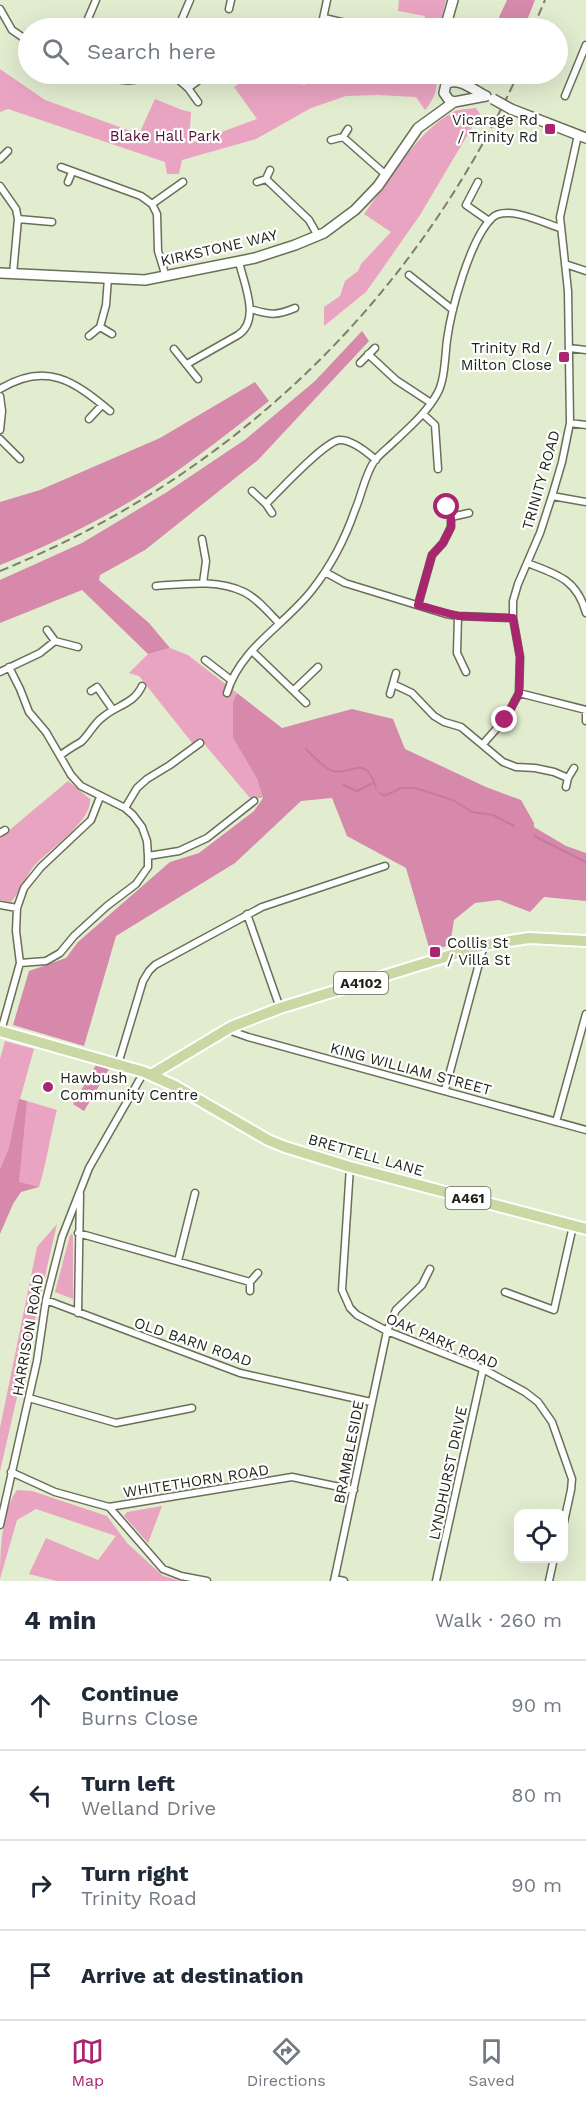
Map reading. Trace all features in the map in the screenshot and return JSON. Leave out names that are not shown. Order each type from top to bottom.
[{"type":"main road","name":"A4102","points":[[148,1074],[231,1027],[280,1008],[484,945],[529,938],[586,941]]},
{"type":"main road","name":"A461","points":[[0,1031],[148,1074]]},
{"type":"main road","name":"BRETTELL LANE","points":[[148,1074],[175,1086],[268,1140],[350,1167],[586,1229]]},
{"type":"street","points":[[88,18],[96,0]]},
{"type":"street","points":[[182,18],[190,0]]},
{"type":"street","points":[[229,9],[231,0]]},
{"type":"street","points":[[324,18],[327,0]]},
{"type":"street","points":[[448,18],[453,0]]},
{"type":"street","points":[[0,9],[12,30],[18,34]]},
{"type":"street","points":[[565,96],[586,45]]},
{"type":"street","points":[[183,84],[198,102]]},
{"type":"street","points":[[188,88],[194,84]]},
{"type":"street","points":[[445,84],[447,99],[457,101],[489,98]]},
{"type":"street","points":[[445,89],[449,84]]},
{"type":"street","points":[[457,101],[465,92],[460,84]]},
{"type":"street","points":[[465,84],[511,109],[582,137]]},
{"type":"street","name":"KIRKSTONE WAY","points":[[427,120],[445,89]]},
{"type":"street","name":"KIRKSTONE WAY","points":[[0,273],[145,280],[239,262],[295,245],[318,236],[356,210],[386,176],[411,136],[427,120],[457,101]]},
{"type":"street","points":[[332,140],[343,137],[348,129]]},
{"type":"street","points":[[343,137],[386,176]]},
{"type":"street","name":"TRINITY ROAD","points":[[483,744],[505,720],[519,693],[520,657],[513,618],[513,601],[552,496],[570,423],[565,264],[560,217],[582,137]]},
{"type":"street","points":[[0,159],[8,151]]},
{"type":"street","points":[[61,167],[141,196],[152,204],[157,214],[158,250],[166,277]]},
{"type":"street","points":[[257,182],[266,179],[270,170]]},
{"type":"street","points":[[69,182],[72,172]]},
{"type":"street","points":[[266,179],[309,220],[318,236]]},
{"type":"street","points":[[152,204],[183,182]]},
{"type":"street","points":[[478,182],[466,205],[489,221]]},
{"type":"street","points":[[0,186],[16,209],[18,219],[13,274]]},
{"type":"street","points":[[226,693],[231,680],[252,651],[298,606],[325,572],[344,538],[368,474],[376,460],[423,414],[439,392],[453,310],[470,257],[489,221],[497,214],[507,211],[560,228]]},
{"type":"street","points":[[18,219],[52,222]]},
{"type":"street","points":[[187,364],[245,330],[250,319],[250,309],[239,262]]},
{"type":"street","points":[[565,264],[586,271]]},
{"type":"street","points":[[409,275],[453,310]]},
{"type":"street","points":[[89,336],[100,327],[106,305],[108,278]]},
{"type":"street","points":[[250,309],[270,315],[282,314],[295,308]]},
{"type":"street","points":[[100,327],[112,334]]},
{"type":"street","points":[[360,363],[375,348]]},
{"type":"street","points":[[569,348],[586,350]]},
{"type":"street","points":[[174,349],[198,379]]},
{"type":"street","points":[[368,354],[396,380],[431,403]]},
{"type":"street","points":[[0,389],[30,376],[52,377],[79,386],[110,411]]},
{"type":"street","points":[[0,396],[2,411],[0,430]]},
{"type":"street","points":[[89,419],[102,405]]},
{"type":"street","points":[[423,414],[435,425],[438,469]]},
{"type":"street","points":[[570,423],[586,425]]},
{"type":"street","points":[[0,439],[20,459]]},
{"type":"street","points":[[266,504],[329,443],[345,440],[367,452],[376,460]]},
{"type":"street","points":[[252,491],[272,513]]},
{"type":"street","points":[[552,496],[586,502]]},
{"type":"street","points":[[418,605],[432,555],[449,534],[451,518],[447,507]]},
{"type":"street","points":[[451,518],[469,513]]},
{"type":"street","points":[[202,540],[206,561],[203,583]]},
{"type":"street","points":[[527,562],[558,574],[572,585],[583,601],[586,613]]},
{"type":"street","points":[[325,572],[345,583],[458,616],[513,618]]},
{"type":"street","points":[[156,586],[203,583],[245,592],[279,623]]},
{"type":"street","points":[[458,616],[457,653],[466,672]]},
{"type":"street","points":[[47,630],[55,641],[78,647]]},
{"type":"street","points":[[0,672],[40,652],[55,641]]},
{"type":"street","points":[[252,651],[306,703]]},
{"type":"street","points":[[204,660],[231,680]]},
{"type":"street","points":[[9,667],[21,689],[29,712],[46,732],[71,775],[81,786],[125,808],[142,827],[147,842],[148,856],[148,867],[136,884],[107,906],[74,936],[60,953],[46,961],[20,963]]},
{"type":"street","points":[[294,690],[318,667]]},
{"type":"street","points":[[390,694],[396,673]]},
{"type":"street","points":[[393,684],[412,693],[434,716],[461,727],[503,762],[516,767],[554,772],[568,778]]},
{"type":"street","points":[[61,755],[82,741],[100,718],[127,704],[138,695],[142,686]]},
{"type":"street","points":[[92,692],[97,687],[113,710]]},
{"type":"street","points":[[519,693],[586,710],[586,721]]},
{"type":"street","points":[[125,808],[136,788],[200,743]]},
{"type":"street","points":[[566,787],[574,768]]},
{"type":"street","points":[[0,1031],[20,963],[16,931],[17,908],[24,888],[41,867],[91,820],[100,797]]},
{"type":"street","points":[[148,856],[179,851],[207,838],[254,801]]},
{"type":"street","points":[[118,1064],[143,981],[155,965],[262,907],[385,866]]},
{"type":"street","points":[[0,904],[17,908]]},
{"type":"street","points":[[246,914],[280,1008]]},
{"type":"street","points":[[445,1090],[484,945]]},
{"type":"street","points":[[556,1122],[586,1014]]},
{"type":"street","name":"KING WILLIAM STREET","points":[[231,1027],[234,1032],[248,1037],[586,1130]]},
{"type":"street","name":"HARRISON ROAD","points":[[0,1525],[29,1398],[53,1268],[88,1168],[148,1074]]},
{"type":"street","name":"OAK PARK ROAD","points":[[350,1167],[342,1290],[350,1308],[357,1315],[387,1331],[483,1369],[538,1402],[552,1422],[572,1479],[567,1509]]},
{"type":"street","name":"HARRISON ROAD","points":[[78,1313],[78,1233],[81,1187]]},
{"type":"street","points":[[178,1261],[195,1193]]},
{"type":"street","points":[[505,1292],[554,1310],[573,1226]]},
{"type":"street","points":[[78,1233],[250,1282]]},
{"type":"street","name":"BRAMBLESIDE","points":[[334,1580],[387,1331],[396,1310],[422,1285],[430,1269]]},
{"type":"street","points":[[250,1291],[250,1282],[258,1272]]},
{"type":"street","name":"OLD BARN ROAD","points":[[46,1300],[240,1373],[371,1402]]},
{"type":"street","name":"LYNDHURST DRIVE","points":[[436,1581],[483,1369]]},
{"type":"street","points":[[29,1398],[116,1423],[192,1408]]},
{"type":"street","name":"WHITETHORN ROAD","points":[[11,1472],[56,1492],[109,1507],[292,1477],[354,1490]]},
{"type":"street","points":[[109,1507],[163,1569],[181,1576],[207,1581]]},
{"type":"street","points":[[549,1581],[554,1563]]},
{"type":"street","points":[[334,1580],[344,1581]]},
{"type":"green space","points":[[399,0],[446,0],[442,18],[425,18],[425,16],[398,11]]},
{"type":"green space","name":"Blake Hall Park","points":[[0,69],[18,81],[18,84],[22,84],[45,100],[139,134],[155,99],[191,112],[189,144],[257,119],[234,87],[238,84],[437,84],[433,97],[425,110],[416,97],[346,96],[311,108],[256,139],[182,160],[179,174],[167,174],[165,162],[8,109],[0,112]]},
{"type":"green space","points":[[476,108],[480,114],[420,215],[366,292],[324,326],[324,307],[340,296],[345,281],[358,271],[361,264],[391,232],[364,214],[404,158],[427,131],[453,112]]},
{"type":"green space","points":[[170,648],[188,655],[237,693],[233,702],[233,738],[257,779],[263,798],[250,798],[200,739],[193,744],[139,676],[129,673],[148,654]]},
{"type":"green space","points":[[68,781],[90,799],[89,808],[84,817],[34,866],[11,902],[0,900],[0,838]]},
{"type":"green space","points":[[5,1041],[34,1049],[20,1099],[57,1110],[39,1187],[13,1182],[0,1229],[0,1059]]},
{"type":"green space","points":[[57,1224],[0,1471],[0,1428],[37,1247]]},
{"type":"green space","points":[[72,1234],[73,1236],[73,1299],[55,1292]]},
{"type":"green space","points":[[17,1490],[32,1491],[107,1516],[127,1543],[163,1576],[181,1581],[57,1581],[29,1574],[46,1538],[98,1560],[116,1536],[36,1509],[17,1520],[0,1579],[1,1545],[5,1521]]},
{"type":"green space","points":[[162,1506],[148,1543],[124,1516],[127,1512]]},
{"type":"shaded area","points":[[507,0],[535,0],[528,18],[499,18]]},
{"type":"shaded area","points":[[362,331],[369,341],[258,460],[145,550],[100,575],[99,580],[149,623],[170,648],[148,654],[82,590],[0,623],[0,580],[82,543],[167,492],[246,439],[315,381]]},
{"type":"shaded area","points":[[255,382],[269,401],[187,464],[103,517],[0,565],[0,502],[40,490],[160,438]]},
{"type":"shaded area","points":[[237,693],[282,728],[352,709],[393,719],[405,749],[486,787],[521,800],[534,827],[566,846],[586,853],[586,901],[544,897],[530,912],[499,900],[475,903],[454,920],[450,945],[430,951],[406,868],[347,836],[332,798],[301,801],[235,863],[116,936],[84,1046],[13,1025],[29,971],[66,958],[78,942],[170,862],[199,853],[254,811],[263,798],[257,779],[233,738],[233,702]]},
{"type":"shaded area","points":[[96,1065],[109,1069],[84,1111],[73,1104]]},
{"type":"shaded area","points":[[19,1099],[27,1101],[19,1182],[39,1187],[21,1192],[0,1234],[0,1170],[9,1148]]},
{"type":"waterway","points":[[306,749],[322,765],[333,771],[340,772],[358,768],[367,770],[376,787]]},
{"type":"waterway","points":[[343,785],[357,791],[373,783]]},
{"type":"waterway","points":[[380,793],[384,796],[401,788],[415,788],[453,800],[472,812],[493,815],[514,826]]},
{"type":"waterway","points":[[534,836],[586,862]]},
{"type":"railway","points":[[537,18],[545,0]]},
{"type":"railway","points":[[0,571],[85,532],[164,485],[239,432],[307,372],[369,306],[426,234],[475,157],[513,84]]},
{"type":"place","name":"Vicarage Rd / Trinity Rd","points":[[550,129]]},
{"type":"place","name":"Trinity Rd / Milton Close","points":[[564,357]]},
{"type":"place","name":"Collis St / Villa St","points":[[435,952]]},
{"type":"place","name":"Hawbush Community Centre","points":[[48,1087]]},
{"type":"route","points":[[447,507],[451,518],[449,534],[432,555],[418,605],[458,616],[513,618],[520,657],[519,693],[505,720]]}]
